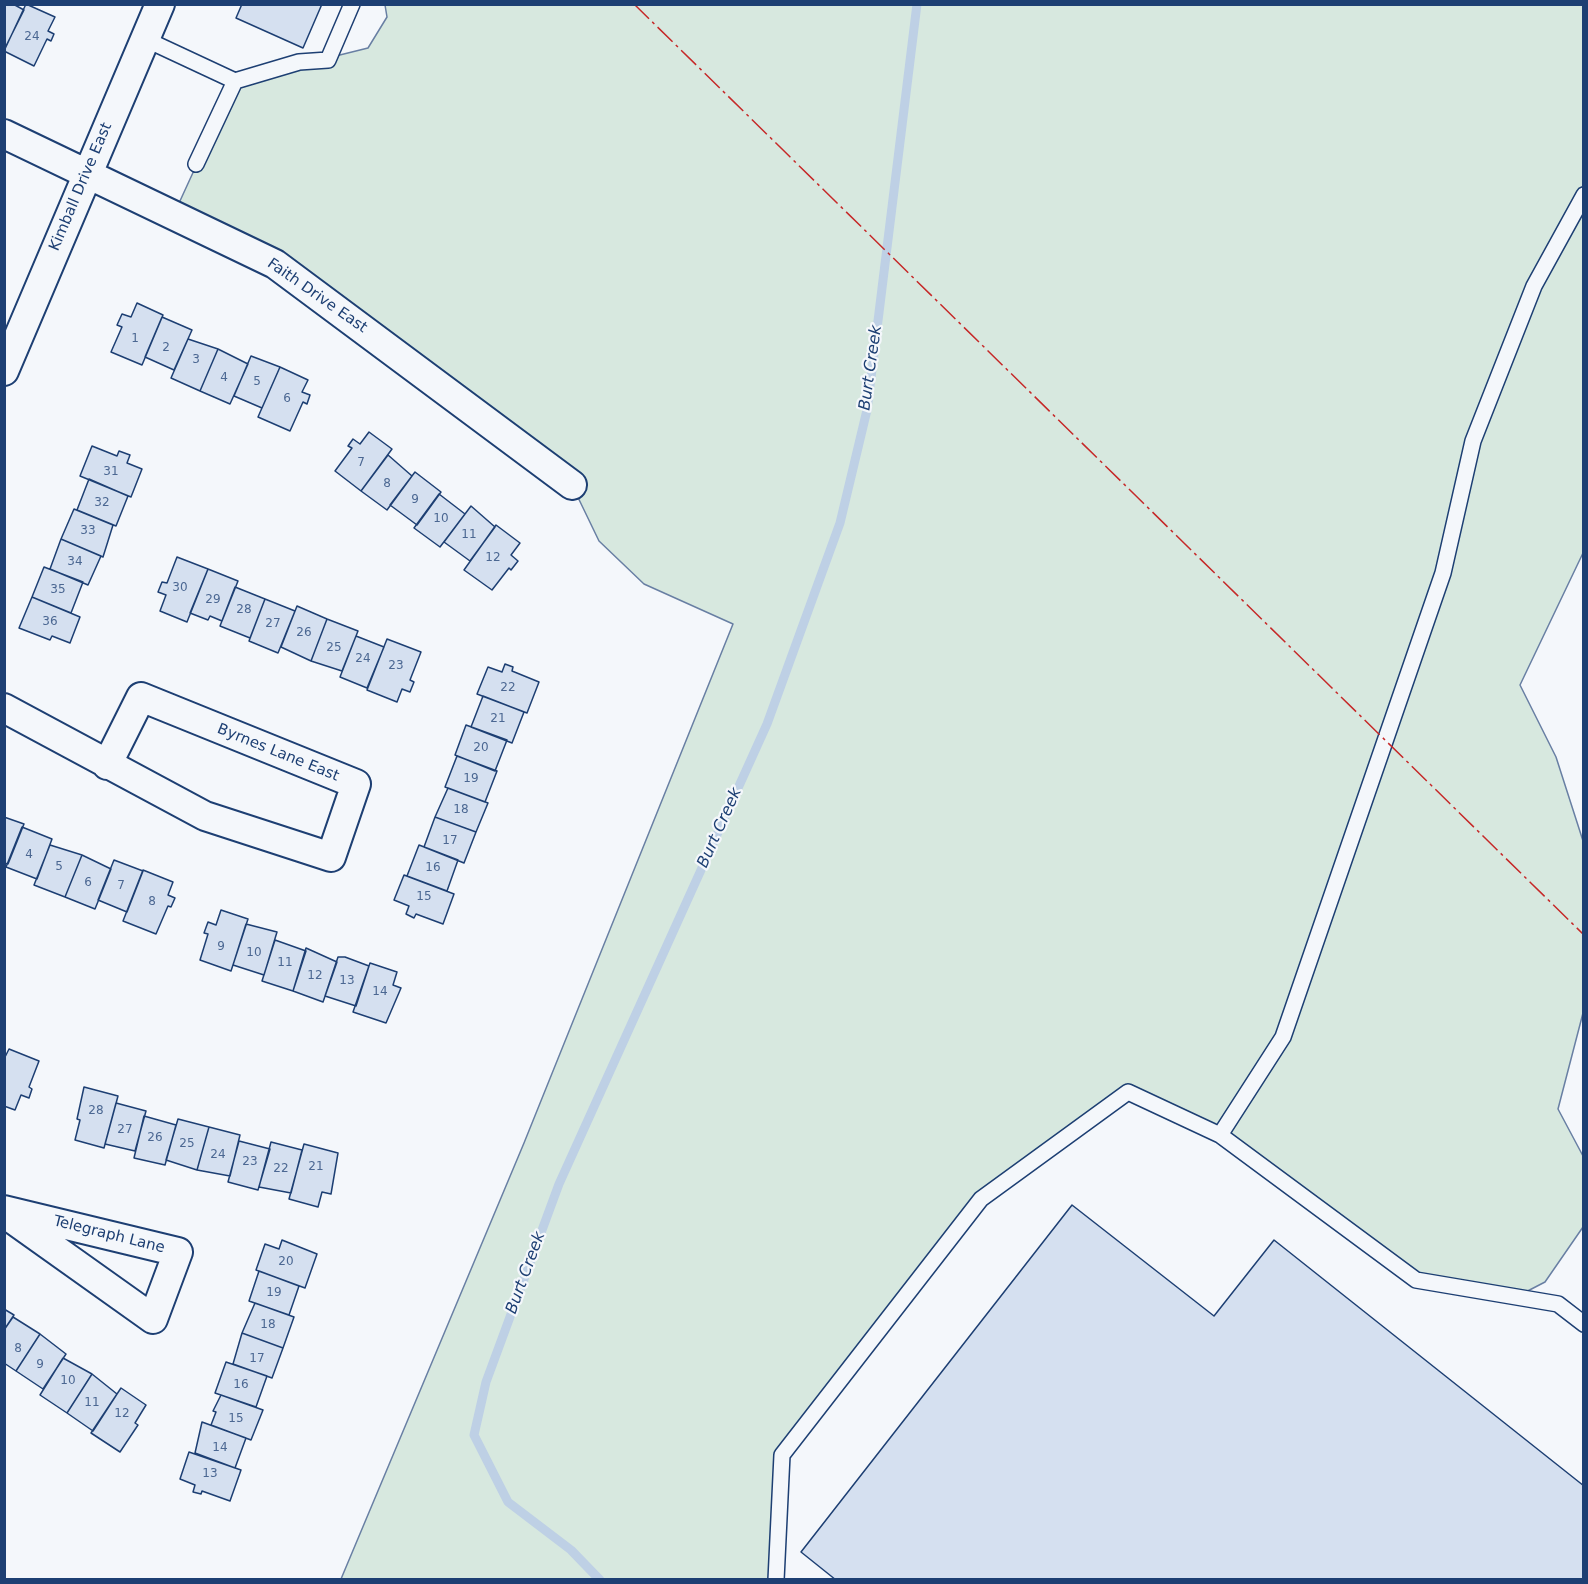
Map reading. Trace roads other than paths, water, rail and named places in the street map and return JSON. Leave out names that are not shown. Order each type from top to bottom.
[{"type":"street","name":"Kimball Drive East","points":[[4,371],[160,4]]},
{"type":"street","name":"Faith Drive East","points":[[4,134],[275,264],[572,485]]},
{"type":"street","name":"Byrnes Lane East","points":[[4,708],[107,765],[205,816],[331,857],[356,784],[141,697],[107,765]]},
{"type":"street","name":"Telegraph Lane","points":[[4,1211],[178,1252],[153,1319],[4,1211]]},
{"type":"lane","points":[[145,39],[235,81],[300,62],[328,60],[352,4]]},
{"type":"lane","points":[[196,164],[235,81]]},
{"type":"lane","points":[[1220,1135],[1283,1037],[1443,573],[1473,441],[1533,286],[1584,195]]},
{"type":"lane","points":[[776,1580],[782,1455],[981,1199],[1128,1092],[1220,1135],[1416,1280],[1558,1304],[1584,1324]]},
{"type":"waterway","name":"Burt Creek","points":[[600,1580],[571,1550],[508,1502],[474,1435],[486,1382],[559,1184],[767,724],[840,523],[867,410],[917,4]]}]
